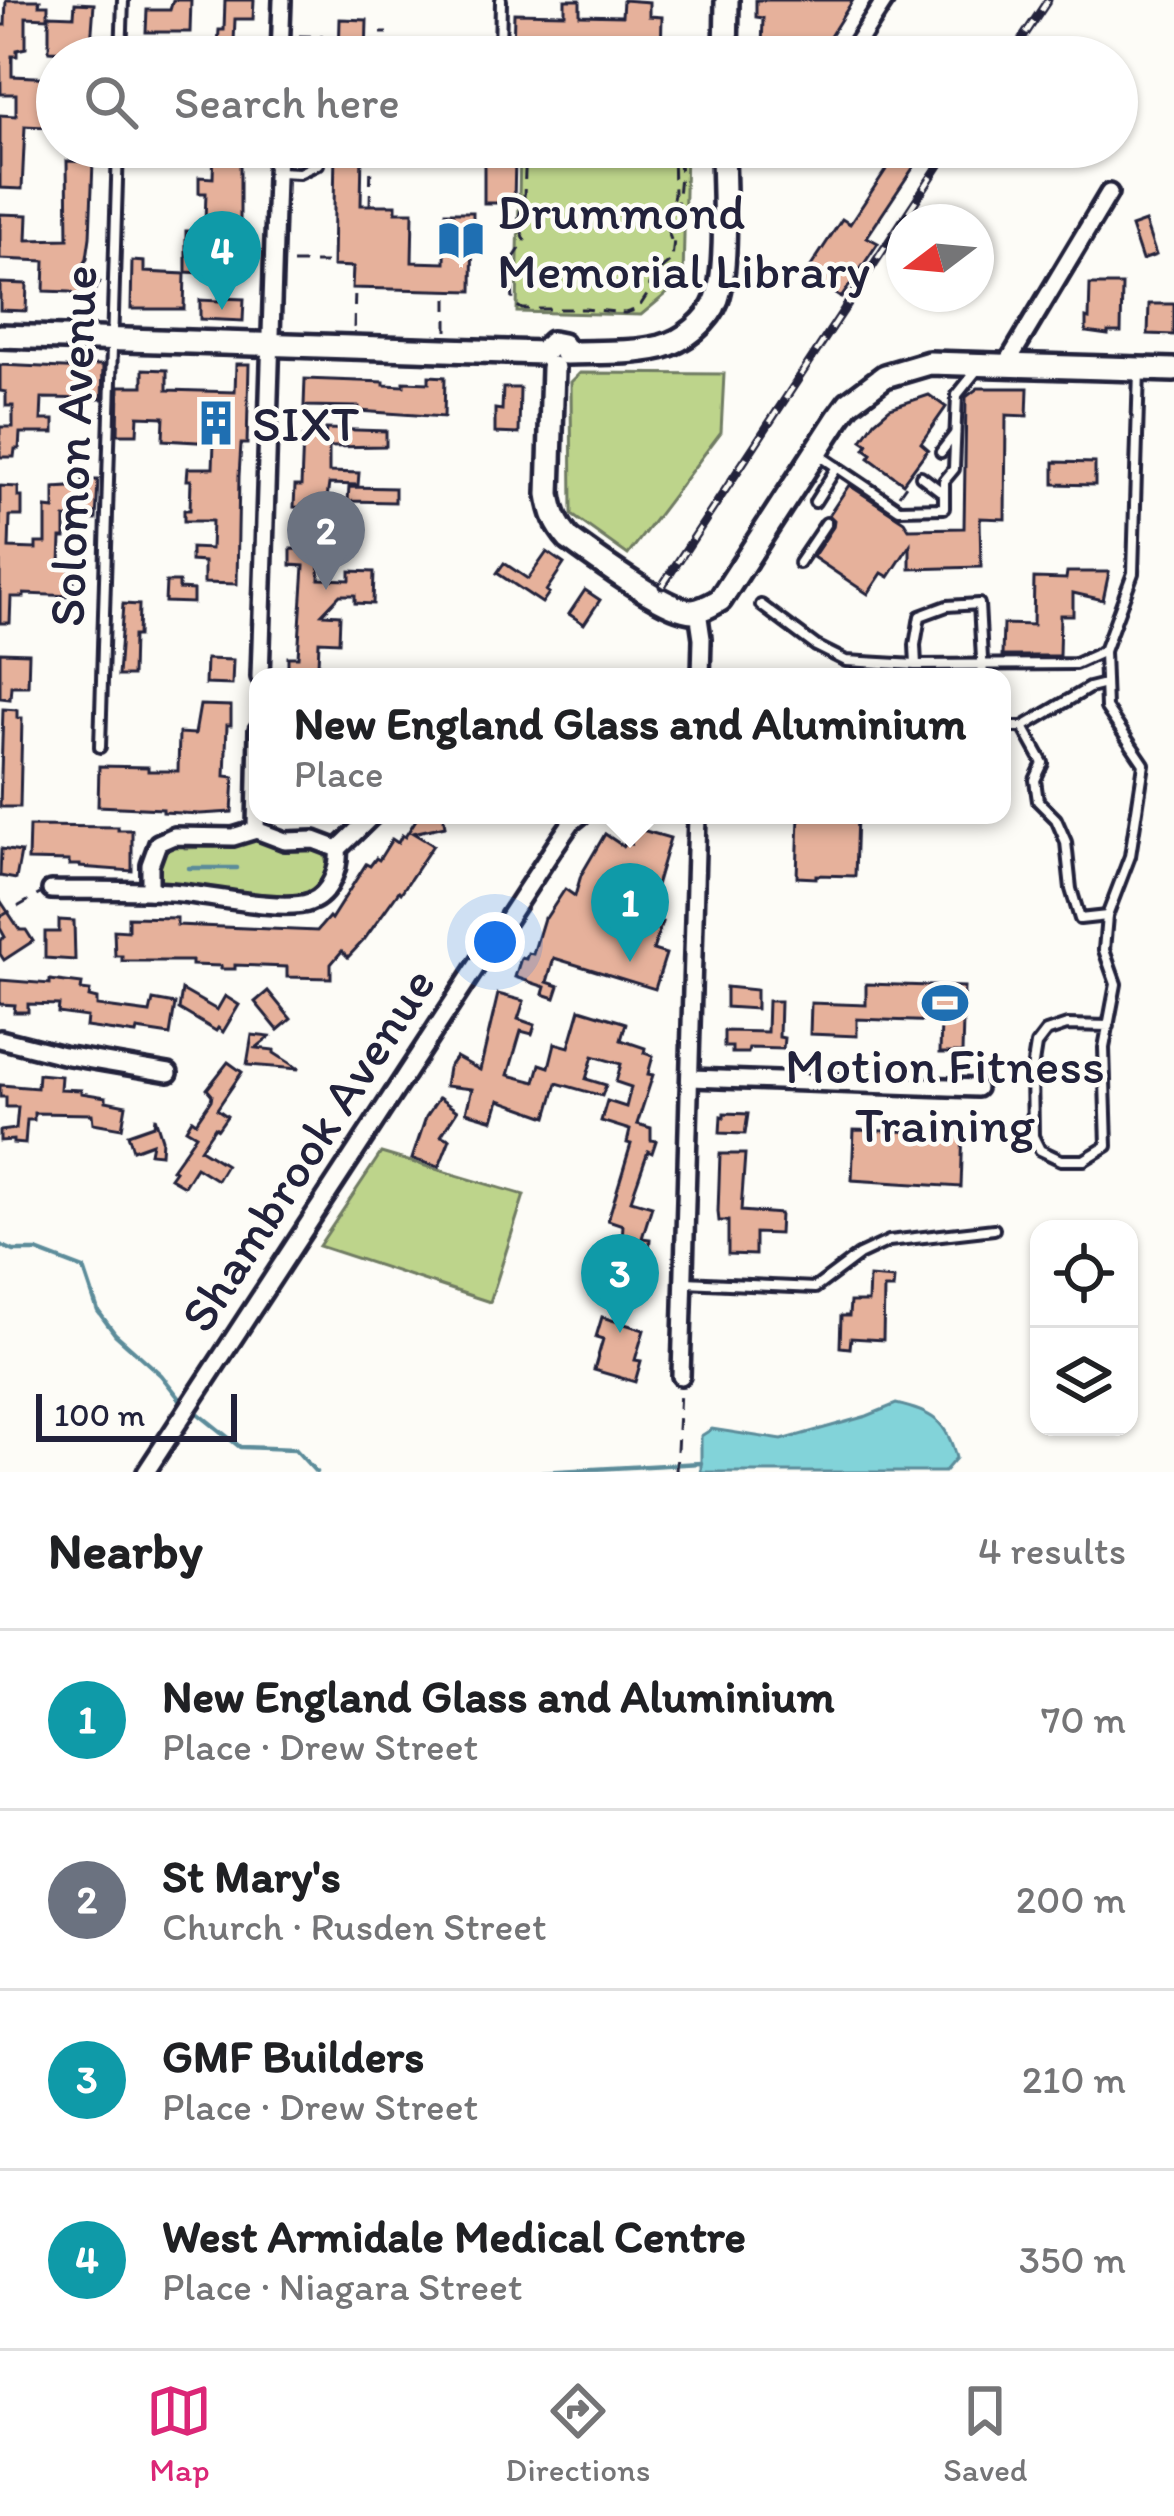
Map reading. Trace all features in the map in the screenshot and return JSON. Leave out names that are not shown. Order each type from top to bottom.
[{"type":"street","points":[[281,36],[282,0]]},
{"type":"street","points":[[726,36],[727,0]]},
{"type":"street","points":[[862,36],[885,0]]},
{"type":"street","points":[[260,668],[277,168]]},
{"type":"street","points":[[0,336],[271,343],[554,358],[665,346],[698,326],[716,301],[722,267],[723,168]]},
{"type":"street","points":[[1006,365],[1109,193]]},
{"type":"street","points":[[554,358],[549,494],[558,527],[568,539],[662,600],[698,611],[720,600],[850,403],[885,376],[929,364],[1174,370]]},
{"type":"street","points":[[698,611],[700,668]]},
{"type":"street","points":[[256,824],[256,830]]},
{"type":"street","points":[[338,849],[364,824]]},
{"type":"street","name":"Shambrook Avenue","points":[[146,1472],[571,824]]},
{"type":"street","points":[[680,1376],[697,824]]},
{"type":"street","points":[[150,891],[150,865],[158,843],[174,836],[233,837],[256,830],[285,841],[314,840],[338,849]]},
{"type":"street","points":[[43,893],[150,891],[237,901],[313,902],[340,865],[338,849]]},
{"type":"street","points":[[0,1039],[169,1073]]},
{"type":"street","points":[[691,1078],[977,1088]]},
{"type":"lane","points":[[122,36],[123,0]]},
{"type":"lane","points":[[500,36],[501,0]]},
{"type":"lane","name":"Solomon Avenue","points":[[100,747],[117,168]]},
{"type":"lane","points":[[277,172],[299,173],[310,168]]},
{"type":"lane","points":[[816,453],[899,509],[944,508],[944,482],[954,469],[957,394],[982,364]]},
{"type":"lane","points":[[1109,1026],[1067,1024],[1046,1032],[1036,1045],[1033,1136],[1040,1150],[1061,1160],[1084,1160],[1107,1146],[1104,1048],[1109,1026],[1116,984],[1105,950],[1107,916],[1130,856],[1144,764],[1106,708],[1104,651],[1133,573],[1139,369]]},
{"type":"lane","points":[[941,452],[955,434]]},
{"type":"lane","points":[[815,502],[837,467]]},
{"type":"lane","points":[[921,476],[944,493]]},
{"type":"lane","points":[[799,563],[826,523]]},
{"type":"lane","points":[[916,665],[920,616],[947,606],[980,604],[983,668]]},
{"type":"lane","points":[[760,605],[845,662],[1076,664],[1104,651]]},
{"type":"lane","points":[[1011,727],[1023,727],[1089,688],[1106,684]]},
{"type":"lane","points":[[1023,727],[1043,763],[1035,780],[1038,801],[1056,819],[1066,842],[1080,920],[1107,916]]},
{"type":"lane","points":[[684,1282],[815,1288],[859,1255],[889,1241],[994,1229]]},
{"type":"path","points":[[370,205],[371,168]]},
{"type":"path","points":[[525,168],[518,222],[526,241],[511,262],[513,303],[523,309],[625,313],[638,309],[653,276],[672,260],[674,243],[667,229],[675,168]]},
{"type":"path","points":[[293,263],[333,263]]},
{"type":"path","points":[[354,328],[355,289]]},
{"type":"path","points":[[447,291],[447,331]]},
{"type":"path","points":[[0,917],[43,893]]},
{"type":"path","points":[[676,1472],[680,1376]]},
{"type":"green space","points":[[520,168],[686,168],[683,280],[641,315],[517,312]]},
{"type":"green space","points":[[580,373],[724,374],[721,432],[628,555],[572,515],[571,382]]},
{"type":"green space","points":[[253,838],[283,845],[283,851],[312,851],[313,845],[324,853],[328,868],[312,891],[294,899],[162,886],[156,872],[160,848],[177,841],[184,842],[185,848],[215,847]]},
{"type":"green space","points":[[381,1153],[524,1195],[490,1302],[319,1246]]},
{"type":"water","points":[[896,1404],[928,1415],[943,1427],[956,1458],[944,1472],[701,1472],[701,1436],[712,1429],[782,1440]]},
{"type":"building","points":[[6,0],[40,0],[39,5],[48,5],[48,18],[26,17],[26,48],[12,56],[12,76],[36,77],[36,127],[25,126],[22,189],[0,188],[0,115],[16,116],[16,94],[1,94],[0,25],[5,25]]},
{"type":"building","points":[[173,0],[191,0],[190,32],[146,32],[147,10],[170,10]]},
{"type":"building","points":[[225,0],[254,0],[253,19],[235,19],[234,36],[219,36],[219,30],[224,30]]},
{"type":"building","points":[[565,0],[580,0],[580,15],[622,16],[623,0],[649,2],[649,16],[662,17],[661,36],[513,36],[514,13],[565,14]]},
{"type":"building","points":[[756,0],[853,0],[830,36],[762,36],[763,18],[756,17]]},
{"type":"building","points":[[75,3],[94,4],[92,36],[49,36],[49,15],[74,16]]},
{"type":"building","points":[[340,19],[367,20],[367,36],[340,36]]},
{"type":"building","points":[[67,168],[93,168],[90,237],[82,268],[100,282],[87,302],[70,292],[44,291],[45,261],[0,259],[0,214],[28,215],[27,240],[68,239]]},
{"type":"building","points":[[213,168],[240,168],[240,223],[205,222],[206,193],[199,193],[199,177],[213,178]]},
{"type":"building","points":[[335,168],[362,168],[361,205],[396,205],[396,212],[413,212],[412,262],[445,263],[446,212],[473,212],[472,291],[352,288],[353,267],[333,266]]},
{"type":"building","points":[[484,168],[515,168],[514,203],[484,203]]},
{"type":"building","points":[[887,168],[913,168],[867,237],[878,243],[841,298],[806,274],[842,219],[850,224]]},
{"type":"building","points":[[1145,222],[1156,255],[1142,260],[1131,227]]},
{"type":"building","points":[[186,231],[208,231],[208,243],[237,244],[240,266],[201,265],[201,273],[186,272]]},
{"type":"building","points":[[132,261],[144,262],[144,272],[185,274],[184,309],[131,309]]},
{"type":"building","points":[[0,283],[27,284],[26,311],[0,310]]},
{"type":"building","points":[[1090,285],[1122,285],[1121,332],[1086,332]]},
{"type":"building","points":[[244,299],[243,321],[200,319],[200,300]]},
{"type":"building","points":[[1149,304],[1174,304],[1174,335],[1148,334]]},
{"type":"building","points":[[236,364],[249,364],[247,444],[241,444],[239,476],[237,584],[204,583],[204,562],[191,561],[191,548],[211,549],[212,521],[184,521],[184,510],[190,510],[188,468],[213,468],[214,443],[163,440],[164,417],[138,416],[137,434],[118,434],[119,386],[143,386],[143,369],[167,370],[167,390],[235,392]]},
{"type":"building","points":[[0,365],[84,369],[84,365],[103,365],[102,399],[42,398],[41,420],[54,420],[54,433],[20,433],[14,457],[0,457],[0,427],[13,427],[13,406],[6,406],[6,392],[0,391]]},
{"type":"building","points":[[429,376],[445,377],[444,417],[304,406],[305,379],[404,386],[404,382],[429,383]]},
{"type":"building","points":[[503,388],[520,388],[519,434],[495,433],[495,409],[502,410]]},
{"type":"building","points":[[978,388],[1028,388],[1027,416],[1006,415],[1005,519],[980,518],[981,567],[910,569],[910,545],[889,577],[882,573],[868,594],[813,557],[833,527],[829,515],[849,485],[909,529],[964,528],[966,397]]},
{"type":"building","points":[[929,395],[946,407],[921,443],[928,449],[903,483],[869,458],[872,454],[862,440],[890,408]]},
{"type":"building","points":[[326,429],[386,431],[386,446],[329,447],[329,472],[359,473],[358,485],[329,484],[327,498],[319,498],[319,508],[294,507],[295,486],[301,486],[303,437],[325,438]]},
{"type":"building","points":[[1054,462],[1095,463],[1095,485],[1054,484]]},
{"type":"building","points":[[83,480],[98,480],[96,520],[65,518],[65,538],[61,538],[60,563],[70,563],[75,596],[11,597],[10,623],[0,623],[0,486],[18,487],[18,497],[22,497],[22,516],[10,516],[9,548],[36,549],[36,543],[46,543],[46,508],[54,509],[54,488],[83,486]]},
{"type":"building","points":[[349,487],[395,488],[395,502],[348,501]]},
{"type":"building","points":[[291,549],[320,550],[319,579],[350,580],[350,571],[374,572],[373,604],[355,603],[355,595],[340,595],[322,614],[340,615],[339,642],[319,641],[314,668],[288,668],[288,657],[298,657],[304,566],[291,565]]},
{"type":"building","points":[[547,552],[564,564],[542,603],[497,573],[504,563],[528,579]]},
{"type":"building","points":[[1067,572],[1109,572],[1103,600],[1073,593],[1073,615],[1060,615],[1059,656],[1002,656],[1003,624],[1033,625],[1034,578],[1066,579]]},
{"type":"building","points":[[166,582],[179,582],[179,589],[193,590],[193,603],[165,602]]},
{"type":"building","points":[[585,590],[600,600],[584,624],[569,614]]},
{"type":"building","points":[[123,604],[139,605],[132,676],[118,676]]},
{"type":"building","points":[[0,652],[29,653],[28,686],[11,686],[10,699],[0,698]]},
{"type":"building","points":[[206,659],[233,660],[232,685],[205,684]]},
{"type":"building","points":[[200,705],[231,706],[225,776],[234,777],[232,812],[98,806],[99,766],[178,771],[179,733],[195,734]]},
{"type":"building","points":[[3,709],[17,710],[17,718],[22,718],[20,807],[0,807]]},
{"type":"building","points":[[413,824],[445,824],[413,833],[433,845],[364,940],[348,957],[342,951],[331,964],[331,978],[287,977],[287,967],[221,969],[192,965],[192,961],[122,961],[122,956],[115,956],[114,930],[128,931],[128,917],[177,918],[177,925],[317,931],[331,919],[366,864],[379,860],[392,839],[398,843]]},
{"type":"building","points":[[799,824],[857,824],[855,876],[797,877]]},
{"type":"building","points":[[29,826],[132,830],[132,871],[28,860]]},
{"type":"building","points":[[635,828],[670,838],[647,916],[614,906],[607,928],[632,936],[639,915],[662,922],[653,950],[666,954],[655,989],[554,958],[547,982],[559,986],[555,998],[543,994],[545,987],[515,977],[521,958],[533,954],[544,918],[565,889],[575,896],[581,875],[605,834],[623,846],[631,844]]},
{"type":"building","points":[[1,849],[21,852],[16,879],[0,876]]},
{"type":"building","points":[[0,900],[33,941],[4,960],[0,954],[0,940],[5,937],[0,928]]},
{"type":"building","points":[[59,920],[74,921],[75,960],[45,958],[45,932],[59,932]]},
{"type":"building","points":[[0,980],[82,984],[81,990],[90,991],[97,1006],[150,1013],[153,1000],[175,1004],[170,1035],[86,1027],[87,1017],[58,1013],[59,1005],[28,1004],[28,1012],[14,1012],[15,1005],[0,1004]]},
{"type":"building","points":[[866,984],[964,987],[962,1053],[940,1053],[941,1022],[857,1019],[857,1036],[810,1034],[811,1003],[866,1005]]},
{"type":"building","points":[[726,987],[756,990],[756,1009],[726,1007]]},
{"type":"building","points":[[182,990],[217,1010],[225,996],[239,1005],[223,1032],[216,1031],[179,1009]]},
{"type":"building","points":[[268,991],[291,1019],[278,1030],[255,1002]]},
{"type":"building","points":[[498,994],[524,1001],[518,1019],[535,1025],[532,1034],[521,1031],[508,1075],[535,1082],[540,1064],[549,1067],[555,1043],[569,1047],[580,1009],[626,1023],[621,1040],[653,1056],[648,1074],[653,1075],[637,1124],[651,1128],[651,1140],[656,1141],[631,1200],[652,1206],[642,1238],[650,1239],[649,1254],[621,1252],[623,1225],[608,1220],[631,1144],[627,1143],[630,1130],[601,1121],[607,1101],[626,1107],[631,1087],[616,1082],[621,1064],[593,1056],[586,1079],[606,1085],[602,1096],[557,1083],[547,1117],[499,1100],[493,1120],[466,1112],[472,1089],[445,1086],[456,1057],[480,1070]]},
{"type":"building","points":[[768,1001],[780,1001],[783,1049],[749,1048],[748,1053],[732,1053],[732,1047],[724,1047],[724,1031],[767,1032]]},
{"type":"building","points":[[252,1035],[270,1037],[256,1048],[274,1050],[299,1069],[247,1065]]},
{"type":"building","points":[[228,1062],[242,1072],[217,1109],[227,1116],[200,1149],[226,1165],[217,1180],[196,1167],[184,1186],[170,1178],[196,1135],[186,1129],[211,1100],[207,1089]]},
{"type":"building","points":[[38,1074],[61,1076],[60,1089],[81,1090],[126,1105],[122,1128],[93,1123],[92,1114],[34,1113],[34,1120],[27,1120],[25,1144],[0,1141],[0,1131],[16,1129],[18,1107],[6,1107],[0,1085],[37,1088]]},
{"type":"building","points":[[439,1098],[457,1111],[441,1136],[450,1139],[439,1167],[412,1159],[426,1117]]},
{"type":"building","points":[[724,1113],[748,1114],[745,1134],[720,1133]]},
{"type":"building","points":[[155,1117],[161,1154],[150,1153],[152,1143],[133,1150],[128,1134],[154,1125]]},
{"type":"building","points":[[951,1129],[963,1129],[961,1187],[852,1180],[854,1130],[924,1132],[924,1139],[950,1140]]},
{"type":"building","points":[[720,1154],[745,1154],[741,1211],[780,1214],[779,1234],[755,1233],[755,1255],[728,1254],[728,1221],[719,1221],[718,1212]]},
{"type":"building","points":[[612,1266],[630,1272],[622,1295],[604,1288]]},
{"type":"building","points":[[869,1277],[894,1279],[893,1289],[884,1289],[883,1340],[851,1338],[850,1348],[840,1347],[841,1316],[849,1316],[850,1302],[868,1302]]},
{"type":"building","points":[[602,1317],[644,1330],[635,1360],[641,1361],[635,1382],[594,1370],[603,1339],[596,1337]]},
{"type":"waterway","points":[[189,868],[237,868]]},
{"type":"waterway","points":[[0,1245],[14,1251],[37,1251],[84,1269],[98,1311],[180,1399],[240,1447],[295,1449],[316,1472]]},
{"type":"waterway","points":[[541,1472],[701,1463]]},
{"type":"railway","points":[[1024,36],[1048,0]]},
{"type":"railway","points":[[662,586],[937,168]]},
{"type":"place","name":"Drummond Memorial Library","points":[[461,240]]},
{"type":"place","name":"West Armidale Medical Centre","points":[[222,310]]},
{"type":"place","name":"SIXT","points":[[216,423]]},
{"type":"place","name":"St Mary's","points":[[326,590]]},
{"type":"place","name":"New England Glass and Aluminium","points":[[630,962]]},
{"type":"place","name":"Motion Fitness Training","points":[[945,1003]]},
{"type":"place","name":"GMF Builders","points":[[620,1333]]}]
